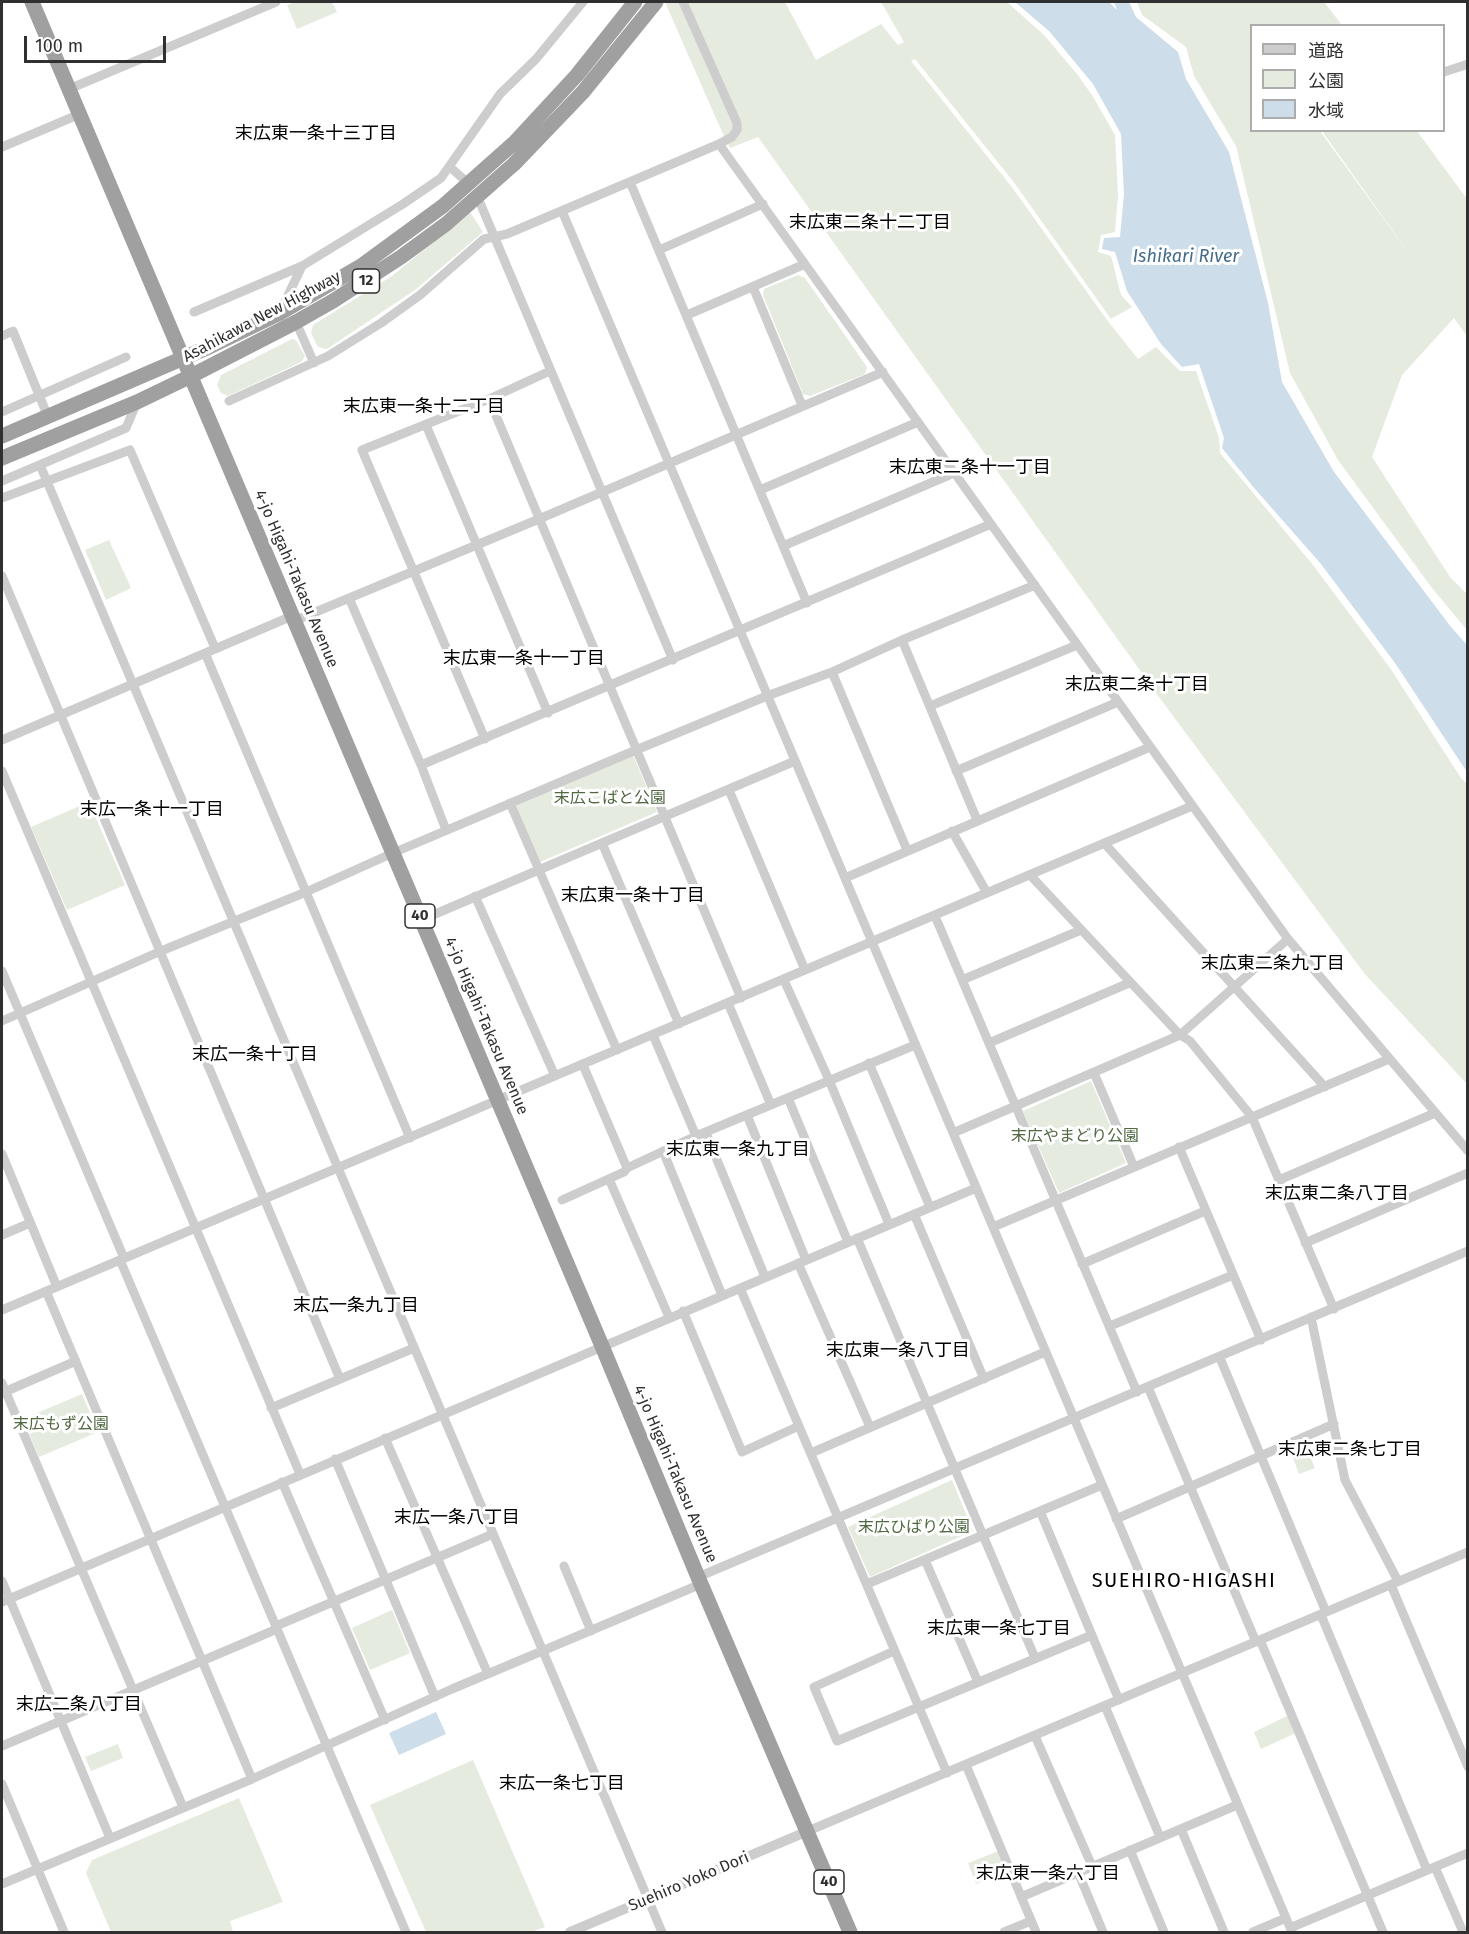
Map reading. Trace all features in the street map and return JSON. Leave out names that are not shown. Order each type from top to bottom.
[{"type":"highway","name":"4-jo Higahi-Takasu Avenue","points":[[32,2],[850,1932]]},
{"type":"highway","name":"Asahikawa New Highway","points":[[2,436],[183,359],[280,313],[361,266],[416,227],[469,184],[515,142],[577,75],[635,2]]},
{"type":"highway","name":"Asahikawa New Highway","points":[[2,458],[137,402],[296,322],[375,275],[427,239],[478,198],[552,126],[584,92],[656,2]]},
{"type":"street","points":[[69,89],[276,2]]},
{"type":"street","points":[[194,312],[302,266],[441,178],[500,94],[536,59],[583,2]]},
{"type":"street","points":[[229,401],[328,356],[381,323],[420,295],[484,239],[507,234],[719,144],[732,136],[737,130],[737,123],[683,2]]},
{"type":"street","points":[[1445,71],[1467,64]]},
{"type":"street","points":[[2,147],[80,114]]},
{"type":"street","points":[[719,144],[1288,939],[1467,1151]]},
{"type":"street","points":[[450,166],[469,184]]},
{"type":"street","points":[[630,182],[807,603]]},
{"type":"street","points":[[478,198],[673,660]]},
{"type":"street","points":[[659,249],[763,204]]},
{"type":"street","points":[[562,211],[1289,1926]]},
{"type":"street","points":[[687,315],[805,264]]},
{"type":"street","points":[[280,313],[302,266]]},
{"type":"street","points":[[753,288],[802,405]]},
{"type":"street","points":[[296,322],[314,363]]},
{"type":"street","points":[[2,336],[13,331],[48,417]]},
{"type":"street","points":[[2,412],[126,357]]},
{"type":"street","points":[[484,739],[362,450],[489,399],[550,371]]},
{"type":"street","points":[[2,740],[215,648],[413,572],[883,372]]},
{"type":"street","points":[[489,399],[741,998]]},
{"type":"street","points":[[2,481],[126,428],[137,402]]},
{"type":"street","points":[[760,490],[918,422]]},
{"type":"street","points":[[426,425],[548,713]]},
{"type":"street","points":[[2,498],[129,450],[215,648]]},
{"type":"street","points":[[40,465],[662,1932]]},
{"type":"street","points":[[783,546],[954,473]]},
{"type":"street","points":[[422,765],[991,524]]},
{"type":"street","points":[[2,576],[340,1379]]},
{"type":"street","points":[[2,1021],[160,951],[306,892],[446,830],[767,696],[832,672],[902,640],[1035,585]]},
{"type":"street","points":[[350,598],[422,765],[446,830]]},
{"type":"street","points":[[902,640],[977,820]]},
{"type":"street","points":[[930,706],[1077,645]]},
{"type":"street","points":[[205,653],[410,1138]]},
{"type":"street","points":[[832,672],[907,850]]},
{"type":"street","points":[[956,771],[1118,702]]},
{"type":"street","points":[[845,878],[1150,747]]},
{"type":"street","points":[[421,920],[795,760]]},
{"type":"street","points":[[2,771],[300,1474]]},
{"type":"street","points":[[729,790],[806,970]]},
{"type":"street","points":[[510,803],[617,1050]]},
{"type":"street","points":[[2,1310],[1192,806]]},
{"type":"street","points":[[952,831],[987,893]]},
{"type":"street","points":[[602,843],[679,1024]]},
{"type":"street","points":[[1104,844],[1325,1087]]},
{"type":"street","points":[[1030,875],[1180,1035],[1190,1041],[1252,1118],[1334,1309]]},
{"type":"street","points":[[475,896],[555,1076]]},
{"type":"street","points":[[934,916],[1137,1392]]},
{"type":"street","points":[[962,980],[1081,930]]},
{"type":"street","points":[[953,1133],[1180,1035],[1288,939]]},
{"type":"street","points":[[2,971],[404,1932]]},
{"type":"street","points":[[784,980],[829,1080],[889,1224]]},
{"type":"street","points":[[989,1043],[1130,983]]},
{"type":"street","points":[[728,1003],[771,1105]]},
{"type":"street","points":[[654,1035],[765,1277]]},
{"type":"street","points":[[562,1200],[701,1134],[915,1045]]},
{"type":"street","points":[[993,1227],[1389,1059]]},
{"type":"street","points":[[870,1063],[930,1207]]},
{"type":"street","points":[[583,1065],[627,1168]]},
{"type":"street","points":[[1094,1072],[1134,1167]]},
{"type":"street","points":[[788,1098],[926,1404],[1035,1658]]},
{"type":"street","points":[[1279,1180],[1435,1113]]},
{"type":"street","points":[[747,1115],[802,1261],[870,1427]]},
{"type":"street","points":[[1179,1147],[1261,1340]]},
{"type":"street","points":[[663,1151],[722,1295]]},
{"type":"street","points":[[2,1154],[57,1287]]},
{"type":"street","points":[[1305,1243],[1467,1173]]},
{"type":"street","points":[[609,1179],[669,1317]]},
{"type":"street","points":[[5,1600],[976,1188]]},
{"type":"street","points":[[1082,1264],[1205,1211]]},
{"type":"street","points":[[914,1214],[984,1379]]},
{"type":"street","points":[[2,1235],[30,1223]]},
{"type":"street","points":[[2,1884],[252,1779],[435,1697],[591,1631],[838,1518],[1220,1358],[1467,1251]]},
{"type":"street","points":[[1110,1326],[1233,1275]]},
{"type":"street","points":[[740,1288],[947,1773]]},
{"type":"street","points":[[46,1291],[252,1779]]},
{"type":"street","points":[[683,1311],[742,1452],[799,1426]]},
{"type":"street","points":[[1311,1317],[1345,1480],[1394,1583],[1467,1767]]},
{"type":"street","points":[[271,1408],[414,1348]]},
{"type":"street","points":[[811,1453],[1045,1352]]},
{"type":"street","points":[[1220,1358],[1323,1613],[1431,1868],[1463,1932]]},
{"type":"street","points":[[75,1362],[3,1389],[183,1807]]},
{"type":"street","points":[[1148,1387],[1383,1932]]},
{"type":"street","points":[[1116,1519],[1334,1424]]},
{"type":"street","points":[[385,1438],[488,1674]]},
{"type":"street","points":[[335,1459],[435,1697]]},
{"type":"street","points":[[282,1482],[385,1720]]},
{"type":"street","points":[[867,1584],[1102,1485]]},
{"type":"street","points":[[1040,1511],[1119,1700]]},
{"type":"street","points":[[2,1746],[493,1534]]},
{"type":"street","points":[[808,1831],[1467,1552]]},
{"type":"street","points":[[925,1560],[978,1682]]},
{"type":"street","points":[[564,1566],[591,1631]]},
{"type":"street","points":[[2,1581],[5,1600],[61,1721],[110,1838]]},
{"type":"street","points":[[894,1651],[814,1687],[837,1741],[1092,1635]]},
{"type":"street","points":[[1105,1706],[1160,1838]]},
{"type":"street","points":[[1035,1736],[1092,1866]]},
{"type":"street","points":[[966,1765],[1036,1932]]},
{"type":"street","points":[[2,1784],[64,1932]]},
{"type":"street","points":[[1021,1897],[1238,1805]]},
{"type":"street","points":[[1181,1829],[1224,1932]]},
{"type":"street","name":"Suehiro Yoko Dori","points":[[576,1931],[808,1831]]},
{"type":"street","points":[[1130,1850],[1164,1932]]},
{"type":"street","points":[[1253,1932],[1289,1926],[1368,1896],[1467,1853]]},
{"type":"street","points":[[1078,1872],[1103,1932]]},
{"type":"street","points":[[1004,1932],[1031,1921]]},
{"type":"green space","points":[[295,2],[332,2],[337,12],[297,29],[287,5]]},
{"type":"green space","points":[[665,2],[785,2],[816,60],[881,24],[898,45],[904,42],[881,2],[1007,2],[1044,35],[1077,74],[1115,135],[1118,195],[1115,232],[1101,235],[1098,252],[1111,256],[1121,295],[1132,307],[1111,319],[1013,181],[915,59],[911,61],[1011,186],[1107,320],[1138,359],[1156,347],[1180,371],[1196,371],[1219,438],[1220,453],[1313,565],[1390,668],[1467,784],[1467,1084],[1364,973],[1159,697],[758,137],[730,148]]},
{"type":"green space","points":[[1137,2],[1324,2],[1341,24],[1250,24],[1250,132],[1321,132],[1417,265],[1323,132],[1418,132],[1467,199],[1467,336],[1454,318],[1402,375],[1372,457],[1450,577],[1467,594],[1467,630],[1432,588],[1338,460],[1290,373],[1236,146],[1194,76],[1186,47],[1142,15]]},
{"type":"green space","points":[[470,212],[483,232],[415,290],[327,349],[318,347],[311,333],[313,325],[392,276]]},
{"type":"green space","points":[[798,275],[805,278],[867,367],[865,374],[810,396],[803,394],[763,295],[764,289]]},
{"type":"green space","points":[[292,339],[296,340],[305,356],[301,362],[228,396],[221,393],[217,385],[221,375]]},
{"type":"green space","points":[[109,540],[131,588],[106,600],[85,550]]},
{"type":"green space","name":"末広こばと公園","points":[[633,755],[657,812],[540,862],[516,806]]},
{"type":"green space","points":[[89,802],[125,885],[67,910],[31,827]]},
{"type":"green space","name":"末広やまどり公園","points":[[1091,1081],[1126,1163],[1059,1193],[1023,1111]]},
{"type":"green space","name":"末広もず公園","points":[[82,1394],[98,1432],[39,1457],[23,1419]]},
{"type":"green space","points":[[1302,1438],[1315,1468],[1299,1474],[1288,1444]]},
{"type":"green space","name":"末広ひばり公園","points":[[952,1480],[973,1531],[870,1577],[848,1527]]},
{"type":"green space","points":[[392,1610],[410,1653],[370,1670],[352,1628]]},
{"type":"green space","points":[[1291,1714],[1298,1732],[1261,1749],[1254,1732]]},
{"type":"green space","points":[[118,1744],[123,1758],[91,1771],[85,1757]]},
{"type":"green space","points":[[473,1760],[545,1927],[531,1932],[426,1932],[370,1805]]},
{"type":"green space","points":[[239,1798],[283,1902],[230,1921],[233,1932],[111,1932],[86,1873],[92,1860]]},
{"type":"green space","points":[[998,1851],[1006,1871],[976,1884],[968,1863]]},
{"type":"water","name":"Ishikari River","points":[[1015,2],[1109,2],[1117,10],[1114,2],[1129,2],[1136,17],[1178,52],[1186,79],[1229,152],[1268,303],[1282,382],[1334,472],[1467,645],[1467,772],[1395,663],[1321,564],[1222,448],[1224,438],[1199,364],[1182,367],[1161,344],[1127,291],[1115,252],[1102,249],[1104,238],[1120,237],[1124,194],[1121,134],[1093,84],[1049,31]]},
{"type":"water","points":[[436,1712],[446,1734],[399,1755],[389,1733]]},
{"type":"district","name":"末広東一条十三丁目","points":[[316,134]]},
{"type":"district","name":"末広東二条十二丁目","points":[[870,223]]},
{"type":"district","name":"末広東一条十二丁目","points":[[424,407]]},
{"type":"district","name":"末広東二条十一丁目","points":[[970,468]]},
{"type":"district","name":"末広東一条十一丁目","points":[[524,659]]},
{"type":"district","name":"末広東二条十丁目","points":[[1137,685]]},
{"type":"district","name":"末広一条十一丁目","points":[[152,810]]},
{"type":"district","name":"末広東一条十丁目","points":[[633,896]]},
{"type":"district","name":"末広東二条九丁目","points":[[1273,964]]},
{"type":"district","name":"末広一条十丁目","points":[[255,1055]]},
{"type":"district","name":"末広東一条九丁目","points":[[738,1150]]},
{"type":"district","name":"末広東二条八丁目","points":[[1337,1194]]},
{"type":"district","name":"末広一条九丁目","points":[[356,1306]]},
{"type":"district","name":"末広東一条八丁目","points":[[898,1351]]},
{"type":"district","name":"末広東二条七丁目","points":[[1350,1450]]},
{"type":"district","name":"末広一条八丁目","points":[[457,1518]]},
{"type":"district","name":"SUEHIRO-HIGASHI","points":[[1184,1581]]},
{"type":"district","name":"末広東一条七丁目","points":[[999,1629]]},
{"type":"district","name":"末広二条八丁目","points":[[79,1705]]},
{"type":"district","name":"末広一条七丁目","points":[[562,1784]]},
{"type":"district","name":"末広東一条六丁目","points":[[1048,1874]]}]
